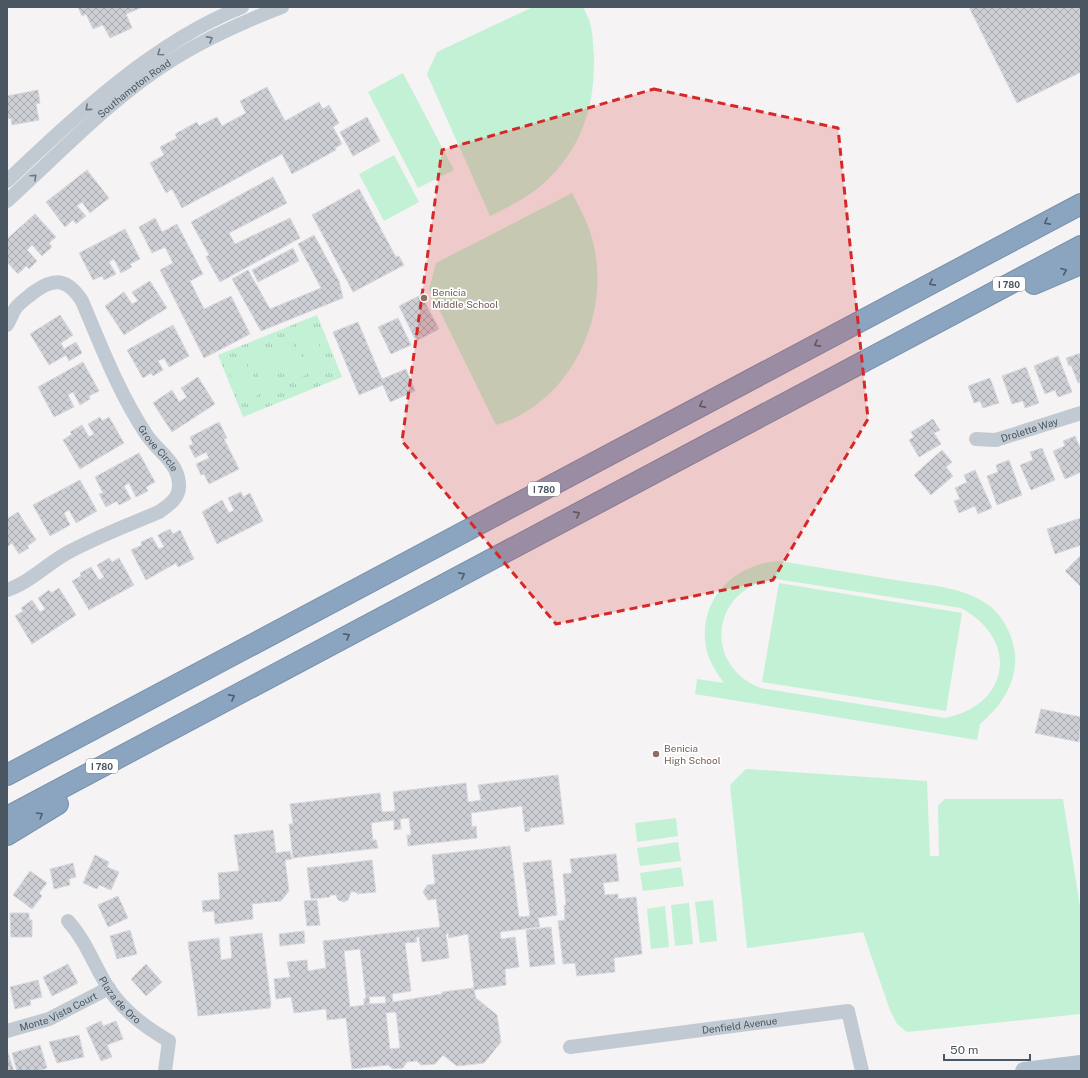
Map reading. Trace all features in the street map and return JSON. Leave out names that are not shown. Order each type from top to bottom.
[{"type":"highway","name":"I 780","points":[[7,775],[1081,204]]},
{"type":"highway","name":"I 780","points":[[7,817],[1081,246]]},
{"type":"highway","points":[[937,322],[1081,264]]},
{"type":"highway","points":[[7,835],[122,766],[198,715]]},
{"type":"main road","points":[[1024,1071],[1081,1064]]},
{"type":"street","name":"Southampton Road","points":[[7,181],[118,83],[192,31],[242,7]]},
{"type":"street","name":"Southampton Road","points":[[7,201],[100,115],[151,74],[182,54],[227,30],[250,13],[282,7]]},
{"type":"street","name":"Grove Circle","points":[[7,325],[11,303],[24,299],[49,283],[60,281],[74,289],[82,301],[127,401],[146,434],[174,468],[179,484],[179,492],[173,503],[159,512],[68,552],[47,564],[20,584],[7,590]]},
{"type":"street","name":"Drolette Way","points":[[976,439],[996,440],[1081,413]]},
{"type":"street","name":"Plaza de Oro","points":[[68,921],[80,934],[109,988],[132,1015],[150,1030],[169,1041],[165,1071]]},
{"type":"street","name":"Monte Vista Court","points":[[7,1031],[49,1019],[70,1010],[109,988]]},
{"type":"street","name":"Denfield Avenue","points":[[570,1047],[848,1011],[862,1071]]},
{"type":"highlighted area","points":[[654,89],[838,128],[868,419],[773,580],[556,624],[402,441],[442,150]]},
{"type":"green space","points":[[533,7],[583,7],[588,17],[592,34],[594,76],[592,94],[583,127],[576,143],[555,172],[530,194],[490,216],[427,74],[437,52]]},
{"type":"green space","points":[[403,73],[454,170],[418,188],[368,92]]},
{"type":"green space","points":[[394,155],[419,202],[384,221],[359,174]]},
{"type":"green space","points":[[572,193],[588,225],[594,246],[597,274],[596,302],[589,329],[578,355],[563,378],[544,398],[522,414],[496,425],[429,289],[436,263]]},
{"type":"green space","points":[[317,315],[342,377],[243,417],[218,355]]},
{"type":"green space","points":[[312,328],[328,366],[311,373],[295,335]]},
{"type":"green space","points":[[290,337],[306,375],[288,383],[273,344]]},
{"type":"green space","points":[[267,348],[282,386],[265,393],[250,355]]},
{"type":"green space","points":[[243,356],[259,395],[241,402],[226,364]]},
{"type":"green space","points":[[779,561],[942,587],[968,594],[991,607],[1008,629],[1015,654],[1015,665],[1006,694],[995,710],[980,724],[977,740],[695,694],[697,679],[724,683],[713,666],[706,648],[705,631],[713,600],[722,588],[734,577],[747,569],[762,564]],"holes":[[[776,579],[961,608],[980,621],[993,637],[999,653],[1000,670],[994,686],[983,700],[967,711],[945,718],[761,688],[742,677],[729,662],[723,645],[722,628],[727,610],[738,596],[755,585]]]},
{"type":"green space","points":[[779,583],[962,613],[946,711],[762,682]]},
{"type":"green space","points":[[746,769],[927,781],[930,856],[939,856],[938,805],[945,799],[1063,799],[1081,913],[1081,1014],[907,1032],[897,1024],[890,1010],[863,932],[747,948],[730,785]]},
{"type":"green space","points":[[676,818],[678,836],[637,842],[635,823]]},
{"type":"green space","points":[[678,842],[681,861],[640,866],[637,848]]},
{"type":"green space","points":[[681,867],[684,886],[643,891],[640,873]]},
{"type":"green space","points":[[713,900],[717,941],[700,943],[695,902]]},
{"type":"green space","points":[[689,903],[693,944],[675,946],[671,905]]},
{"type":"green space","points":[[665,906],[669,947],[651,949],[647,909]]},
{"type":"building","points":[[78,7],[143,7],[126,14],[132,28],[110,38],[103,25],[93,29],[86,14],[82,16]]},
{"type":"building","points":[[969,7],[1081,7],[1081,72],[1017,103]]},
{"type":"building","points":[[267,87],[285,121],[319,102],[323,109],[329,105],[339,123],[333,127],[342,144],[335,148],[336,150],[292,174],[282,154],[182,208],[172,189],[166,193],[150,163],[164,155],[160,147],[177,138],[175,134],[197,122],[199,126],[217,117],[222,126],[246,113],[240,101]]},
{"type":"building","points":[[38,90],[40,103],[36,104],[39,120],[12,125],[11,118],[7,119],[7,96]]},
{"type":"building","points":[[367,117],[380,141],[353,156],[340,132]]},
{"type":"building","points":[[87,170],[109,198],[90,213],[82,202],[77,206],[86,216],[76,224],[73,220],[65,227],[46,202]]},
{"type":"building","points":[[273,177],[287,203],[229,233],[235,244],[290,218],[300,238],[220,282],[206,257],[209,255],[191,222]]},
{"type":"building","points":[[359,189],[396,257],[399,256],[404,265],[353,292],[312,215]]},
{"type":"building","points":[[35,214],[56,237],[49,243],[52,247],[42,256],[32,245],[27,250],[37,261],[29,269],[26,266],[18,274],[7,262],[7,239]]},
{"type":"building","points":[[155,218],[162,232],[177,224],[203,274],[190,281],[204,309],[231,296],[250,334],[204,358],[160,270],[173,263],[165,247],[152,253],[139,227]]},
{"type":"building","points":[[125,229],[140,259],[130,264],[132,267],[121,273],[114,259],[109,262],[116,274],[104,280],[102,276],[93,280],[79,253]]},
{"type":"building","points":[[314,235],[339,281],[343,298],[261,331],[232,279],[248,270],[270,309],[321,288],[298,244]]},
{"type":"building","points":[[293,248],[299,261],[258,282],[252,270]]},
{"type":"building","points":[[150,281],[167,308],[124,335],[105,306],[124,292],[132,304],[138,301],[132,292]]},
{"type":"building","points":[[421,295],[439,329],[416,341],[399,306]]},
{"type":"building","points":[[60,315],[73,335],[61,343],[64,349],[76,342],[82,353],[69,361],[66,355],[49,365],[30,334]]},
{"type":"building","points":[[398,318],[411,345],[391,354],[378,327]]},
{"type":"building","points":[[358,322],[382,379],[406,369],[415,391],[390,402],[383,385],[359,395],[333,332]]},
{"type":"building","points":[[173,325],[189,356],[169,367],[164,358],[158,361],[163,370],[153,376],[151,373],[143,378],[127,350]]},
{"type":"building","points":[[1081,353],[1081,382],[1078,383],[1071,365],[1069,366],[1066,358]]},
{"type":"building","points":[[1058,356],[1072,392],[1058,397],[1055,390],[1045,394],[1034,366]]},
{"type":"building","points":[[83,362],[99,391],[89,396],[90,399],[80,405],[73,392],[68,395],[74,407],[54,417],[38,387]]},
{"type":"building","points":[[1026,367],[1039,403],[1025,408],[1023,401],[1012,404],[1002,376]]},
{"type":"building","points":[[198,377],[215,404],[172,432],[153,403],[172,390],[179,402],[187,397],[181,388]]},
{"type":"building","points":[[990,378],[999,403],[983,408],[980,401],[974,403],[968,386]]},
{"type":"building","points":[[100,417],[102,421],[109,417],[124,443],[80,469],[63,440],[72,434],[70,432],[82,425],[89,437],[94,434],[88,424]]},
{"type":"building","points":[[933,419],[940,430],[934,433],[941,444],[919,457],[909,440],[914,437],[911,432]]},
{"type":"building","points":[[219,422],[227,438],[224,439],[239,469],[209,484],[204,474],[201,475],[196,464],[209,458],[206,452],[195,458],[189,446],[193,444],[190,437]]},
{"type":"building","points":[[1075,436],[1081,450],[1081,472],[1065,479],[1053,451],[1065,446],[1063,441]]},
{"type":"building","points":[[1042,448],[1055,480],[1031,490],[1020,465],[1033,460],[1030,452]]},
{"type":"building","points":[[942,450],[952,462],[946,467],[953,476],[931,495],[914,475]]},
{"type":"building","points":[[139,453],[155,482],[146,487],[148,491],[136,497],[129,483],[124,486],[131,499],[119,505],[117,501],[106,507],[99,494],[103,493],[95,477]]},
{"type":"building","points":[[1009,460],[1022,495],[997,505],[987,476],[998,472],[996,465]]},
{"type":"building","points":[[975,470],[992,508],[978,514],[975,506],[959,513],[954,501],[960,499],[955,488],[967,482],[964,475]]},
{"type":"building","points":[[80,480],[97,511],[76,523],[69,510],[64,513],[70,525],[50,536],[33,505]]},
{"type":"building","points":[[241,492],[243,497],[250,493],[263,521],[217,544],[202,512],[222,500],[229,513],[234,510],[228,498]]},
{"type":"building","points":[[18,512],[36,540],[27,546],[29,548],[19,554],[12,543],[7,547],[7,519]]},
{"type":"building","points":[[1081,518],[1081,545],[1055,554],[1047,529]]},
{"type":"building","points":[[170,529],[173,534],[180,530],[194,559],[178,567],[176,563],[146,580],[131,550],[142,545],[141,542],[152,537],[159,549],[164,547],[158,535]]},
{"type":"building","points":[[1081,555],[1081,587],[1065,571]]},
{"type":"building","points":[[109,558],[112,562],[119,558],[134,585],[89,610],[72,581],[81,576],[80,573],[91,567],[99,580],[104,577],[97,565]]},
{"type":"building","points":[[59,588],[76,615],[32,644],[15,616],[23,611],[21,608],[32,600],[40,612],[45,609],[38,598],[49,590],[51,593]]},
{"type":"building","points":[[1041,709],[1081,717],[1079,742],[1035,733]]},
{"type":"building","points":[[558,775],[564,824],[530,828],[530,831],[525,832],[522,806],[471,813],[472,827],[476,826],[477,838],[408,846],[407,835],[411,835],[409,818],[400,819],[401,829],[394,830],[394,820],[371,823],[373,840],[376,840],[378,848],[293,858],[289,824],[293,824],[290,804],[380,793],[382,812],[395,811],[393,792],[466,783],[468,802],[481,800],[478,785]]},
{"type":"building","points":[[273,830],[276,853],[290,851],[292,859],[285,860],[289,891],[281,901],[252,904],[253,919],[215,924],[214,911],[203,912],[202,901],[220,899],[218,873],[239,871],[234,835]]},
{"type":"building","points":[[510,846],[519,917],[530,916],[523,863],[551,860],[557,915],[538,918],[540,927],[500,932],[501,939],[515,937],[519,967],[505,969],[506,985],[474,990],[476,998],[497,1015],[501,1042],[484,1063],[457,1066],[443,1055],[435,1064],[421,1065],[417,1061],[407,1062],[403,1068],[393,1069],[388,1065],[352,1069],[346,1018],[327,1020],[326,1009],[294,1013],[291,997],[276,999],[274,979],[290,977],[287,962],[307,960],[308,971],[326,968],[323,941],[440,927],[436,899],[428,900],[423,892],[427,885],[435,884],[432,855]],"holes":[[[448,933],[449,938],[468,934],[474,988],[442,992],[442,994],[393,1002],[392,994],[411,991],[405,943],[417,942],[416,937],[419,937],[422,962],[449,958],[446,934]],[[360,949],[366,998],[364,999],[364,1005],[350,1007],[344,951]],[[385,996],[386,1003],[370,1004],[369,997]],[[396,1012],[400,1048],[390,1049],[386,1013]]]},
{"type":"building","points":[[616,854],[619,881],[603,883],[605,895],[618,894],[618,899],[636,897],[642,954],[614,958],[615,972],[577,976],[575,963],[563,964],[558,921],[565,920],[564,905],[566,905],[563,874],[572,873],[570,859]]},
{"type":"building","points":[[95,855],[109,862],[107,867],[119,872],[111,890],[99,885],[97,889],[83,883]]},
{"type":"building","points":[[372,860],[376,892],[357,894],[357,892],[351,892],[348,900],[344,902],[338,900],[336,895],[311,899],[307,868]]},
{"type":"building","points":[[73,863],[76,877],[69,879],[70,885],[54,889],[50,869]]},
{"type":"building","points":[[30,871],[47,883],[39,893],[42,896],[32,909],[13,895]]},
{"type":"building","points":[[118,896],[128,918],[108,927],[98,905]]},
{"type":"building","points":[[317,900],[320,925],[307,926],[304,901]]},
{"type":"building","points":[[10,913],[29,913],[29,920],[32,920],[32,937],[11,937]]},
{"type":"building","points":[[551,927],[555,964],[530,967],[526,930]]},
{"type":"building","points":[[130,930],[137,954],[117,959],[110,936]]},
{"type":"building","points":[[304,931],[305,943],[280,946],[279,934]]},
{"type":"building","points":[[262,933],[271,1004],[270,1008],[198,1016],[188,942],[219,938],[221,960],[232,958],[230,937]]},
{"type":"building","points":[[68,964],[78,983],[52,996],[43,977]]},
{"type":"building","points":[[146,964],[162,982],[146,996],[131,979]]},
{"type":"building","points":[[38,980],[42,997],[30,1000],[31,1005],[15,1009],[10,987]]},
{"type":"building","points":[[101,1021],[103,1026],[116,1021],[123,1039],[107,1045],[112,1057],[101,1061],[86,1028]]},
{"type":"building","points":[[79,1035],[84,1057],[57,1063],[49,1042]]},
{"type":"building","points":[[40,1045],[47,1068],[36,1071],[17,1071],[12,1053]]},
{"type":"building","points":[[7,1050],[14,1071],[7,1071]]},
{"type":"place","name":"Benicia Middle School","points":[[424,298]]},
{"type":"place","name":"Benicia High School","points":[[656,754]]}]
